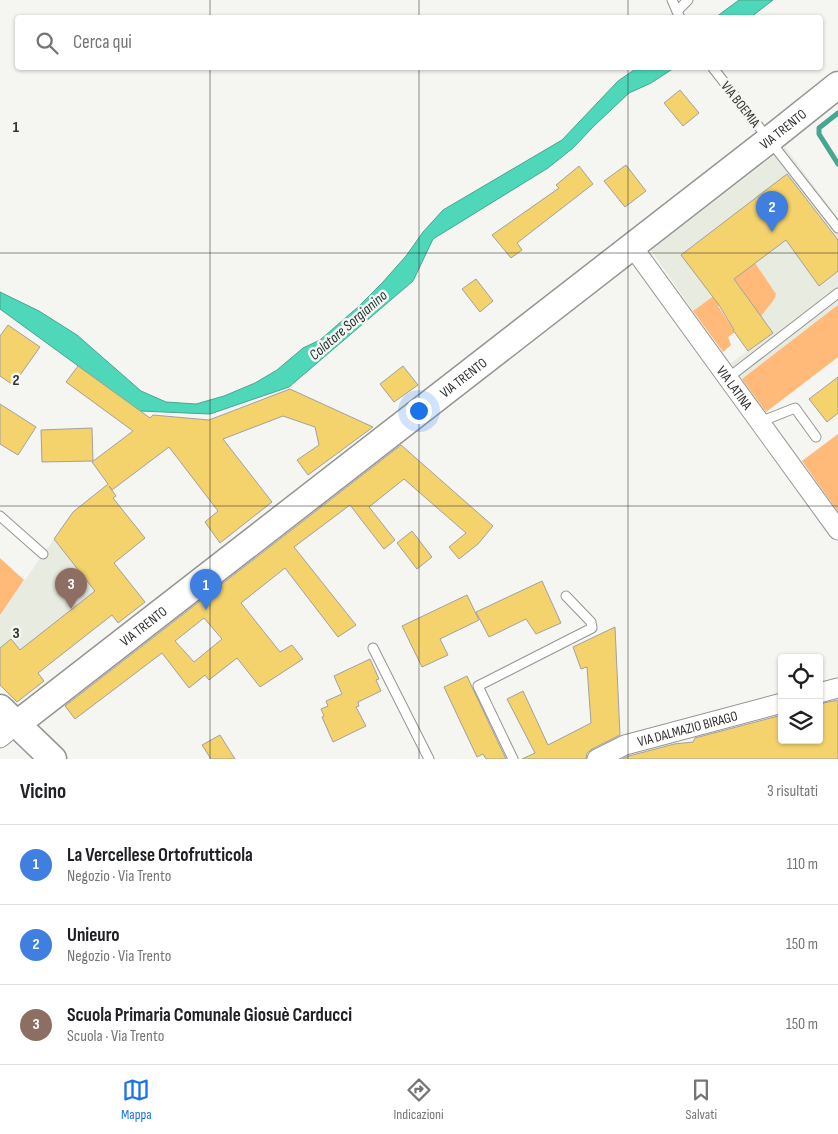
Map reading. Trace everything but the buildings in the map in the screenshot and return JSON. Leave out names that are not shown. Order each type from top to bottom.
[{"type":"street","name":"VIA TRENTO","points":[[6,723],[644,240],[838,84]]},
{"type":"street","name":"VIA LATINA","points":[[644,240],[728,378],[838,530]]},
{"type":"street","points":[[823,692],[838,688]]},
{"type":"street","name":"VIA DALMAZIO BIRAGO","points":[[597,759],[625,745],[778,704]]},
{"type":"street","points":[[6,723],[53,759]]},
{"type":"lane","points":[[672,0],[678,14]]},
{"type":"lane","points":[[678,14],[688,0]]},
{"type":"lane","name":"VIA BOEMIA","points":[[716,70],[838,228]]},
{"type":"lane","points":[[728,378],[838,293]]},
{"type":"lane","points":[[760,422],[795,408],[816,437]]},
{"type":"lane","points":[[0,516],[43,554]]},
{"type":"lane","points":[[514,759],[478,686],[592,628],[591,622],[566,596]]},
{"type":"lane","points":[[373,648],[429,759]]},
{"type":"shaded area","points":[[785,147],[838,218],[838,357],[766,412],[731,363],[773,333],[735,280],[693,311],[651,250]]},
{"type":"shaded area","points":[[755,263],[776,294],[761,317],[734,279]]},
{"type":"shaded area","points":[[719,292],[725,301],[718,306],[735,332],[728,337],[731,345],[723,352],[693,311]]},
{"type":"shaded area","points":[[838,305],[838,357],[766,412],[742,379]]},
{"type":"shaded area","points":[[838,434],[838,512],[802,461]]},
{"type":"shaded area","points":[[74,511],[145,602],[118,623],[112,615],[38,673],[44,681],[17,702],[0,685],[0,615]]},
{"type":"shaded area","points":[[0,558],[24,580],[0,615]]},
{"type":"water","points":[[739,0],[773,0],[754,15],[719,15]]},
{"type":"water","name":"Colatore Sorgianino","points":[[634,70],[671,70],[651,83],[629,93],[573,148],[548,168],[433,239],[413,281],[289,387],[210,414],[140,411],[0,309],[0,292],[39,311],[77,335],[141,391],[166,402],[196,404],[224,396],[255,383],[277,370],[303,348],[320,340],[382,283],[443,210],[562,140],[618,81]]},
{"type":"waterway","points":[[838,113],[819,128],[819,134],[838,164]]},
{"type":"place","name":"Unieuro","points":[[772,232]]},
{"type":"place","name":"Scuola Primaria Comunale Giosuè Carducci","points":[[71,609]]},
{"type":"place","name":"La Vercellese Ortofrutticola","points":[[206,610]]}]
